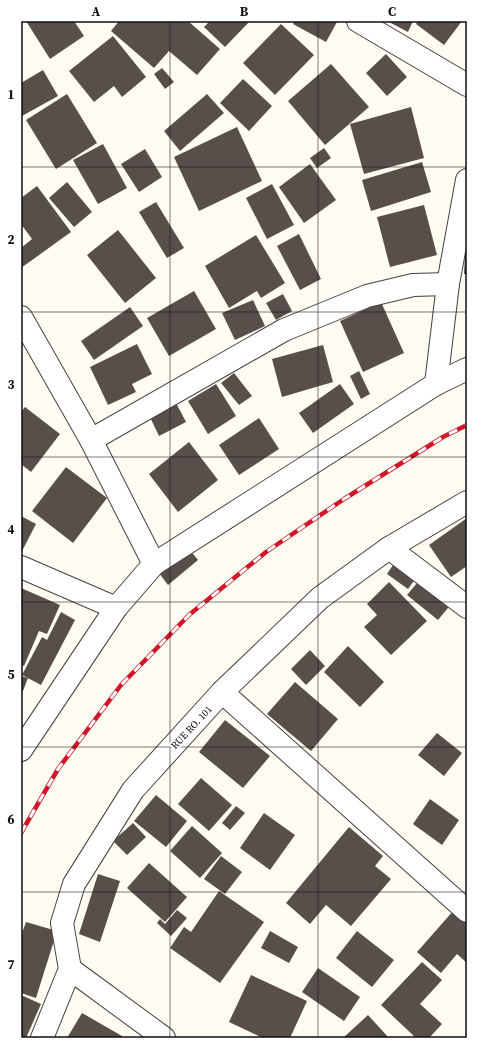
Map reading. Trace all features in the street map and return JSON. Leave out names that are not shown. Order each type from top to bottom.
[{"type":"street","points":[[358,21],[467,86]]},
{"type":"street","points":[[436,384],[448,284],[467,180]]},
{"type":"street","points":[[91,440],[284,330],[367,296],[413,285],[448,284]]},
{"type":"street","points":[[21,317],[91,440],[154,564]]},
{"type":"street","points":[[21,750],[116,608],[154,564],[436,384],[467,369]]},
{"type":"street","name":"RUE RO. 101","points":[[70,969],[62,923],[74,884],[132,790],[222,692],[320,598],[389,548],[467,502]]},
{"type":"street","points":[[389,548],[467,608]]},
{"type":"street","points":[[21,567],[116,608]]},
{"type":"street","points":[[222,692],[467,911]]},
{"type":"street","points":[[42,1038],[70,969],[164,1038]]},
{"type":"building","points":[[26,21],[74,21],[84,36],[50,59]]},
{"type":"building","points":[[119,21],[188,21],[220,49],[197,75],[169,51],[154,68],[111,31]]},
{"type":"building","points":[[210,21],[250,21],[225,47],[204,27]]},
{"type":"building","points":[[295,21],[337,22],[326,42],[293,24]]},
{"type":"building","points":[[387,21],[413,21],[408,32]]},
{"type":"building","points":[[418,21],[462,21],[444,45],[416,24]]},
{"type":"building","points":[[281,24],[314,55],[275,95],[243,63]]},
{"type":"building","points":[[113,36],[146,77],[122,97],[114,86],[94,102],[69,71]]},
{"type":"building","points":[[386,54],[407,77],[387,96],[366,73]]},
{"type":"building","points":[[331,64],[369,107],[325,145],[288,101]]},
{"type":"building","points":[[162,68],[174,82],[165,89],[154,74]]},
{"type":"building","points":[[43,70],[58,96],[22,116],[21,83]]},
{"type":"building","points":[[243,79],[272,106],[249,131],[220,103]]},
{"type":"building","points":[[67,94],[97,143],[56,169],[26,120]]},
{"type":"building","points":[[207,94],[224,113],[180,151],[164,131]]},
{"type":"building","points":[[411,107],[424,158],[364,174],[350,124]]},
{"type":"building","points":[[237,127],[262,181],[199,211],[174,157]]},
{"type":"building","points":[[103,144],[127,188],[98,204],[73,160]]},
{"type":"building","points":[[324,148],[331,158],[317,168],[310,158]]},
{"type":"building","points":[[145,149],[162,177],[139,192],[121,164]]},
{"type":"building","points":[[422,162],[431,192],[371,211],[362,180]]},
{"type":"building","points":[[310,164],[336,200],[304,223],[279,187]]},
{"type":"building","points":[[67,182],[92,212],[74,227],[49,198]]},
{"type":"building","points":[[272,184],[294,225],[267,239],[246,198]]},
{"type":"building","points":[[37,186],[71,232],[21,268],[21,248],[32,239],[21,224],[21,198]]},
{"type":"building","points":[[156,202],[184,248],[167,258],[139,212]]},
{"type":"building","points":[[424,205],[437,255],[390,267],[377,217]]},
{"type":"building","points":[[118,230],[156,278],[125,303],[87,255]]},
{"type":"building","points":[[299,234],[321,279],[300,290],[277,246]]},
{"type":"building","points":[[256,235],[285,283],[261,298],[257,291],[229,308],[205,266]]},
{"type":"building","points":[[466,237],[467,274],[464,274]]},
{"type":"building","points":[[194,291],[216,329],[169,356],[147,318]]},
{"type":"building","points":[[283,294],[292,311],[276,320],[266,303]]},
{"type":"building","points":[[253,300],[265,326],[235,340],[222,313]]},
{"type":"building","points":[[381,302],[404,353],[363,372],[340,321]]},
{"type":"building","points":[[130,307],[143,326],[94,360],[81,341]]},
{"type":"building","points":[[137,344],[152,374],[132,384],[136,392],[108,405],[90,367]]},
{"type":"building","points":[[323,345],[333,382],[282,397],[272,359]]},
{"type":"building","points":[[359,371],[370,394],[361,399],[350,376]]},
{"type":"building","points":[[234,373],[252,396],[239,405],[221,383]]},
{"type":"building","points":[[216,384],[236,416],[208,434],[188,401]]},
{"type":"building","points":[[340,384],[354,404],[313,433],[299,413]]},
{"type":"building","points":[[175,401],[186,422],[159,436],[149,415]]},
{"type":"building","points":[[25,407],[60,434],[31,472],[21,464],[21,412]]},
{"type":"building","points":[[259,418],[279,449],[239,475],[219,445]]},
{"type":"building","points":[[189,442],[218,480],[178,512],[149,474]]},
{"type":"building","points":[[66,467],[107,498],[73,543],[32,511]]},
{"type":"building","points":[[21,516],[36,524],[21,553]]},
{"type":"building","points":[[467,518],[467,566],[451,577],[429,545]]},
{"type":"building","points":[[189,549],[198,560],[168,585],[159,573]]},
{"type":"building","points":[[397,559],[418,575],[408,589],[387,574]]},
{"type":"building","points":[[422,577],[452,603],[438,620],[407,595]]},
{"type":"building","points":[[389,582],[427,621],[391,655],[364,627],[377,615],[367,604]]},
{"type":"building","points":[[21,588],[60,605],[47,634],[39,631],[24,666],[21,665]]},
{"type":"building","points":[[61,612],[75,620],[41,685],[22,675],[42,637],[47,640]]},
{"type":"building","points":[[348,646],[384,682],[360,707],[324,672]]},
{"type":"building","points":[[310,650],[325,666],[306,685],[291,669]]},
{"type":"building","points":[[21,676],[28,678],[21,696]]},
{"type":"building","points":[[295,682],[338,719],[311,751],[267,714]]},
{"type":"building","points":[[225,720],[270,756],[243,788],[199,752]]},
{"type":"building","points":[[437,733],[462,753],[444,776],[418,755]]},
{"type":"building","points":[[201,778],[232,805],[209,831],[178,804]]},
{"type":"building","points":[[156,795],[187,821],[166,847],[134,821]]},
{"type":"building","points":[[430,799],[459,820],[442,845],[413,824]]},
{"type":"building","points":[[236,806],[245,813],[230,830],[222,823]]},
{"type":"building","points":[[264,813],[295,835],[270,870],[240,848]]},
{"type":"building","points":[[133,823],[146,837],[127,855],[113,841]]},
{"type":"building","points":[[192,826],[222,853],[200,878],[170,851]]},
{"type":"building","points":[[349,827],[383,856],[375,866],[391,879],[351,926],[326,905],[310,924],[286,903]]},
{"type":"building","points":[[221,856],[242,872],[225,894],[204,879]]},
{"type":"building","points":[[149,863],[187,897],[165,922],[127,888]]},
{"type":"building","points":[[98,874],[120,881],[100,942],[79,934]]},
{"type":"building","points":[[219,891],[264,922],[220,983],[170,948],[184,927],[191,932]]},
{"type":"building","points":[[177,910],[187,918],[171,936],[157,923],[160,919],[165,924]]},
{"type":"building","points":[[454,910],[467,922],[467,963],[457,954],[441,973],[417,952]]},
{"type":"building","points":[[26,922],[57,931],[36,998],[21,993],[21,936]]},
{"type":"building","points":[[270,931],[298,947],[289,963],[261,948]]},
{"type":"building","points":[[357,931],[394,960],[372,987],[336,958]]},
{"type":"building","points":[[422,962],[442,980],[420,1004],[442,1024],[429,1038],[416,1038],[381,1005]]},
{"type":"building","points":[[318,968],[360,997],[344,1021],[302,992]]},
{"type":"building","points":[[251,975],[307,1001],[290,1038],[263,1038],[229,1022]]},
{"type":"building","points":[[21,995],[41,1004],[26,1038],[21,1038]]},
{"type":"building","points":[[82,1013],[122,1036],[122,1038],[67,1038]]},
{"type":"building","points":[[368,1015],[389,1038],[343,1038]]},
{"type":"railway","points":[[21,833],[58,769],[121,685],[189,615],[266,552],[344,499],[443,437],[467,425]]}]
